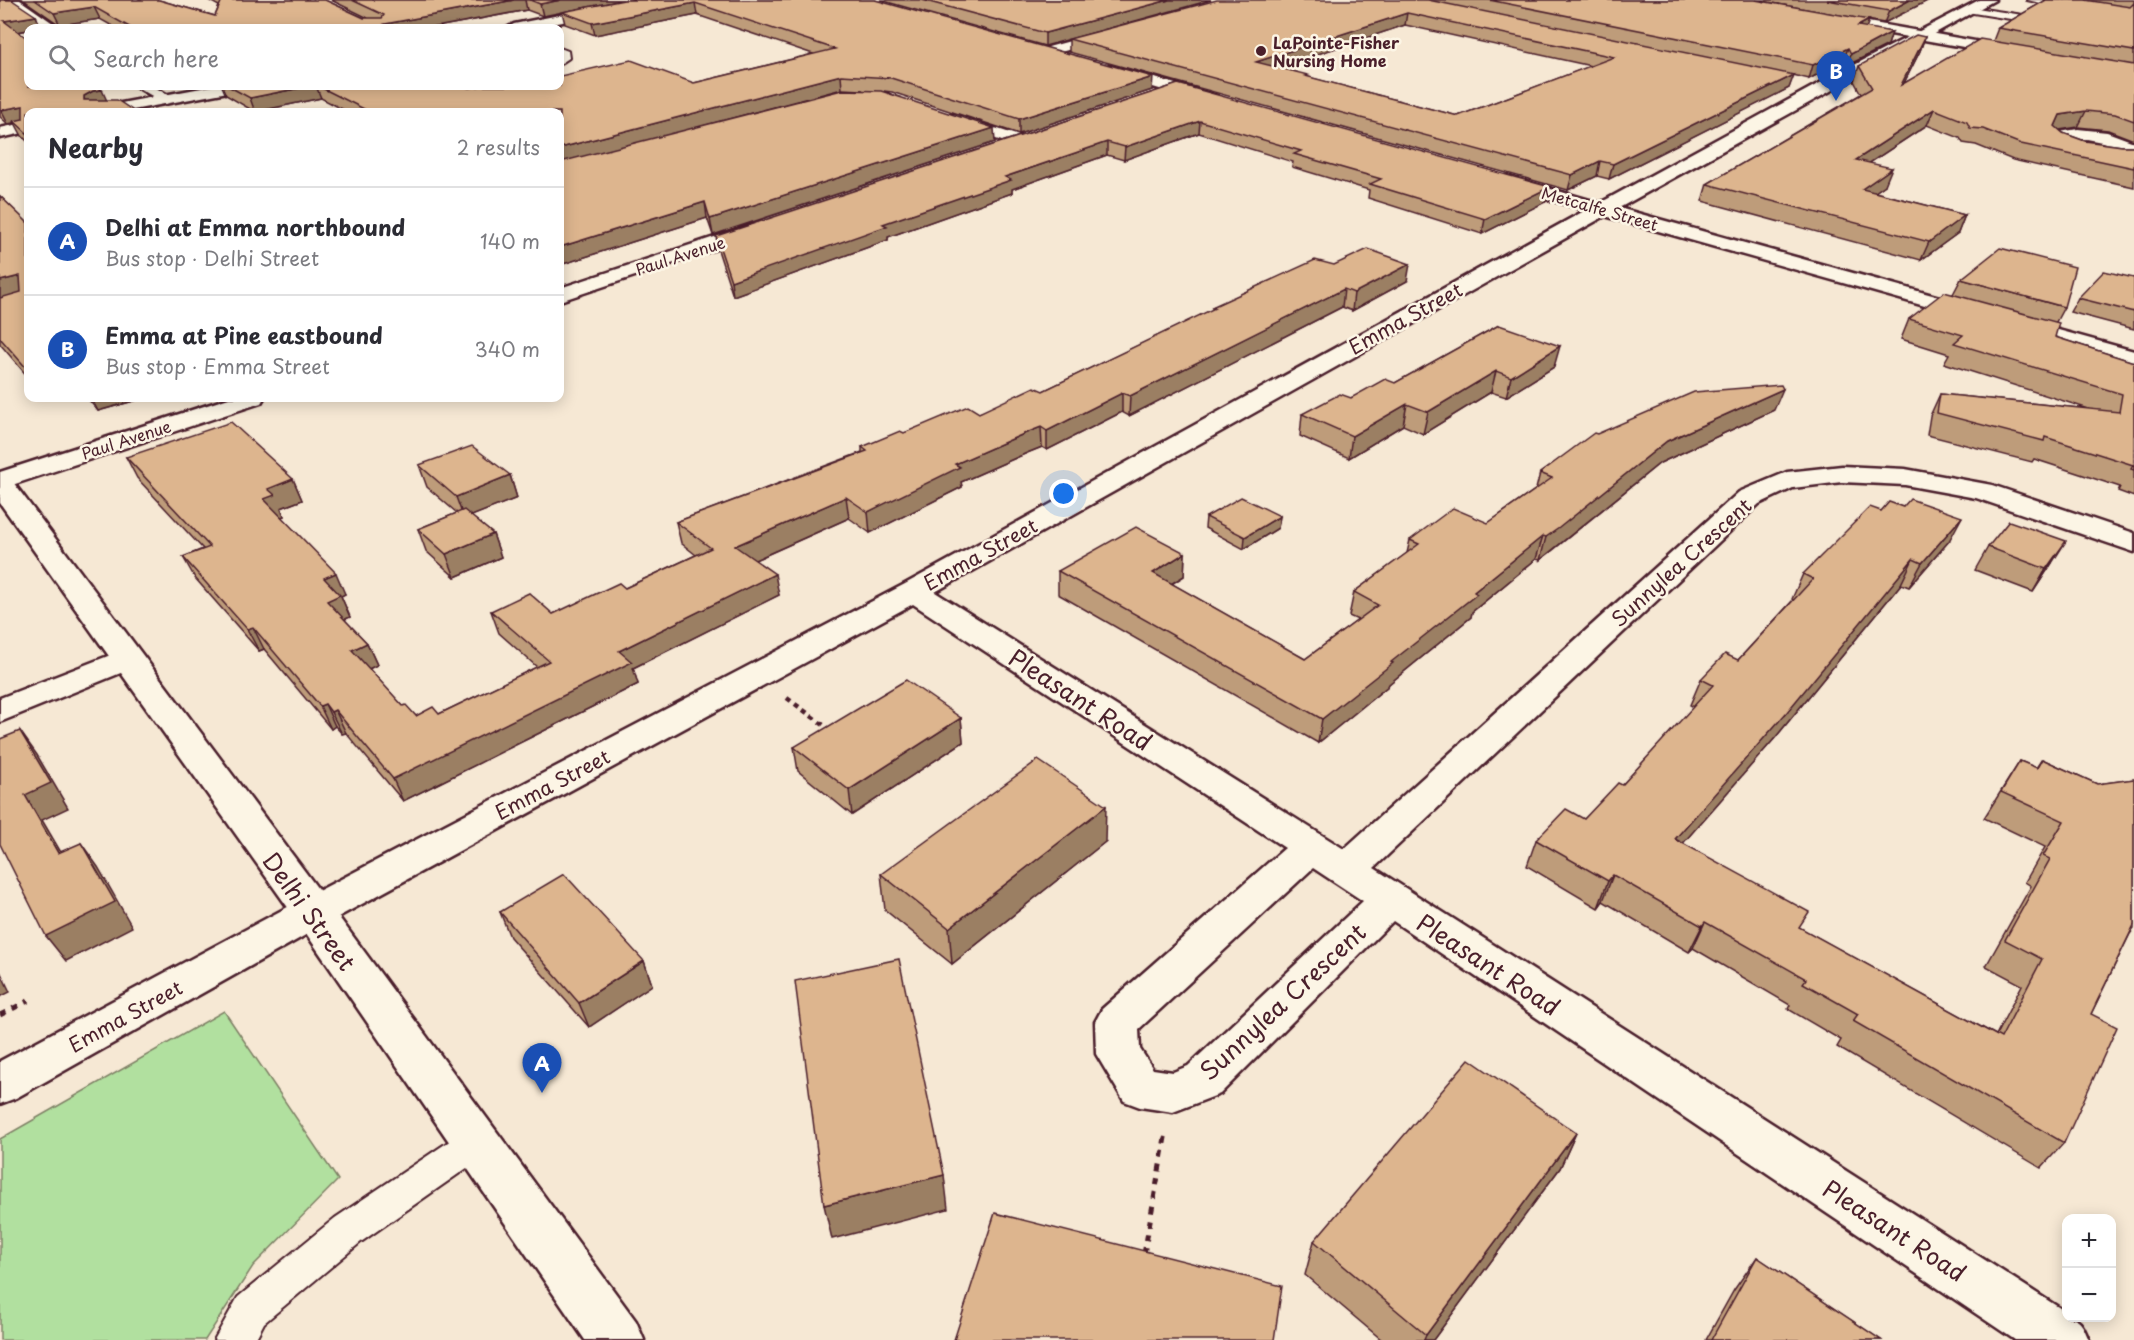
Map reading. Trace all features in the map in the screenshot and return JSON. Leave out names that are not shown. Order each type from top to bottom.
[{"type":"street","points":[[10,0],[47,24]]},
{"type":"street","points":[[534,24],[655,0]]},
{"type":"street","name":"Emma Street","points":[[0,1084],[313,912],[913,591],[1821,88],[1989,0]]},
{"type":"street","points":[[1806,15],[2029,55]]},
{"type":"street","points":[[1123,31],[1041,51],[1227,103]]},
{"type":"street","points":[[1803,84],[1821,88]]},
{"type":"street","points":[[1151,98],[1177,89]]},
{"type":"street","points":[[150,90],[166,99]]},
{"type":"street","points":[[120,108],[212,90]]},
{"type":"street","points":[[939,115],[1025,140],[986,153]]},
{"type":"street","points":[[0,132],[24,128]]},
{"type":"street","points":[[2134,148],[2099,136],[2068,134],[2059,136],[2059,141],[2079,149],[2106,154],[2134,154]]},
{"type":"street","name":"Metcalfe Street","points":[[1485,176],[2134,358]]},
{"type":"street","name":"Paul Avenue","points":[[564,294],[772,224]]},
{"type":"street","name":"Paul Avenue","points":[[0,483],[240,402]]},
{"type":"street","name":"Sunnylea Crescent","points":[[1346,871],[1749,498],[1787,480],[1842,474],[1905,477],[1982,491],[2134,543]]},
{"type":"street","name":"Delhi Street","points":[[0,483],[126,659],[313,912],[617,1340]]},
{"type":"street","name":"Pleasant Road","points":[[913,591],[1311,847],[2062,1340]]},
{"type":"street","points":[[0,711],[126,659]]},
{"type":"street","points":[[1173,1092],[1140,1086],[1118,1054],[1117,1022],[1311,847]]},
{"type":"street","name":"Sunnylea Crescent","points":[[1173,1092],[1204,1080],[1390,899]]},
{"type":"lane","points":[[2032,0],[2088,9]]},
{"type":"lane","points":[[1970,10],[2023,18]]},
{"type":"lane","points":[[233,1340],[251,1310],[348,1230],[475,1143]]},
{"type":"path","points":[[786,697],[833,732]]},
{"type":"path","points":[[0,1015],[28,1001]]},
{"type":"path","points":[[1144,1255],[1173,1092]]},
{"type":"green space","points":[[224,1011],[338,1180],[253,1266],[205,1340],[0,1340],[0,1139]]},
{"type":"building","points":[[0,0],[12,0],[36,16],[4,21],[24,36],[24,90],[102,90],[93,91],[84,96],[84,100],[117,100],[129,108],[24,108],[24,130],[14,121],[23,119],[23,106],[0,109]]},
{"type":"building","points":[[35,0],[159,0],[215,16],[222,0],[325,0],[364,18],[382,18],[384,15],[352,0],[514,0],[385,24],[124,24],[94,7],[54,13]]},
{"type":"building","points":[[530,0],[561,0],[540,4]]},
{"type":"building","points":[[624,0],[875,0],[1153,77],[1019,119],[891,78],[841,75],[564,147],[564,108],[362,108],[326,90],[564,90],[564,75],[631,60],[694,83],[835,49],[695,3],[592,23],[562,12]]},
{"type":"building","points":[[922,0],[1169,0],[1045,33]]},
{"type":"building","points":[[1217,0],[1428,0],[1794,75],[1613,164],[1600,161],[1572,175],[1069,39]],"holes":[[[1407,13],[1614,57],[1458,116],[1256,62]]]},
{"type":"building","points":[[1489,0],[1755,0],[1869,20],[1858,26],[1892,32],[1851,54],[1848,48],[1813,65]]},
{"type":"building","points":[[1827,0],[1910,0],[1889,11]]},
{"type":"building","points":[[2046,0],[2085,0],[2130,7],[2134,3],[2134,51],[1998,28]]},
{"type":"building","points":[[1916,35],[1925,37],[1901,85],[1980,39],[2134,65],[2134,121],[2115,114],[2086,111],[2060,115],[2055,126],[2063,133],[2085,141],[2134,146],[2134,168],[2021,144],[1983,129],[1970,128],[1967,122],[1934,109],[1856,160],[1892,168],[1862,189],[1965,215],[1929,242],[1707,184],[1872,88],[1859,66]]},
{"type":"building","points":[[1178,84],[1550,187],[1485,219],[1370,184],[1381,179],[1294,154],[1301,151],[1200,121],[1125,147],[1107,142],[1005,177],[1011,180],[883,224],[887,226],[731,281],[716,236]]},
{"type":"building","points":[[235,90],[290,90],[250,98]]},
{"type":"building","points":[[842,90],[881,91],[994,128],[710,219],[705,202],[564,246],[564,161]]},
{"type":"building","points":[[0,196],[24,219],[24,365],[0,338],[0,298],[21,292],[20,276],[0,281]]},
{"type":"building","points":[[2000,248],[2075,267],[2064,307],[1961,279]]},
{"type":"building","points":[[1368,249],[1410,264],[1354,293],[1344,289],[1130,396],[1122,393],[1047,431],[1041,427],[955,464],[960,467],[868,512],[846,497],[735,546],[775,574],[619,651],[632,662],[393,779],[335,710],[331,712],[325,704],[320,706],[253,627],[247,629],[183,557],[210,547],[126,457],[231,422],[293,479],[268,489],[275,495],[264,499],[336,573],[324,578],[340,595],[327,601],[367,643],[352,650],[403,706],[406,705],[416,716],[433,707],[439,714],[549,661],[491,611],[529,593],[553,614],[619,583],[625,588],[711,548],[676,522],[867,451],[862,447],[900,431],[904,433],[968,406],[979,413],[1034,387],[1043,391],[1215,308],[1212,307],[1315,260],[1334,265]]},
{"type":"building","points":[[2104,271],[2134,278],[2134,312],[2078,298]]},
{"type":"building","points":[[1944,292],[2059,323],[2055,337],[2134,362],[2134,470],[2131,469],[2133,465],[2045,437],[2044,441],[1937,413],[1940,394],[2119,412],[2122,394],[1954,343],[1963,335],[1909,319]]},
{"type":"building","points":[[1499,325],[1560,346],[1511,377],[1496,371],[1428,412],[1407,404],[1352,436],[1302,414],[1340,394],[1351,398],[1385,379],[1395,383]]},
{"type":"building","points":[[1781,385],[1783,389],[1667,441],[1559,528],[1546,537],[1543,536],[1474,592],[1477,594],[1322,719],[1058,571],[1136,527],[1185,553],[1153,573],[1305,659],[1378,605],[1354,592],[1419,544],[1410,540],[1453,508],[1488,523],[1552,478],[1540,473],[1594,433],[1597,434],[1694,392]]},
{"type":"building","points":[[472,446],[510,475],[456,497],[419,465]]},
{"type":"building","points":[[1241,497],[1280,516],[1245,537],[1206,517]]},
{"type":"building","points":[[1910,499],[1962,517],[1922,563],[1913,559],[1787,712],[1675,839],[1809,912],[1799,927],[2001,1038],[2042,959],[2005,940],[2050,859],[2043,856],[2064,821],[2001,792],[2020,761],[2037,768],[2042,759],[2097,784],[2134,779],[2134,925],[2091,1014],[2117,1027],[2064,1143],[1853,1021],[1858,1014],[1803,983],[1806,979],[1705,922],[1702,926],[1613,875],[1608,881],[1536,840],[1566,809],[1584,819],[1618,783],[1622,785],[1713,685],[1701,679],[1725,654],[1738,660],[1813,579],[1803,574],[1870,507],[1881,511],[1889,502],[1903,507]]},
{"type":"building","points":[[464,510],[493,534],[446,554],[418,529]]},
{"type":"building","points":[[2009,521],[2066,541],[2046,569],[1988,547]]},
{"type":"building","points":[[906,680],[961,718],[849,790],[794,747]]},
{"type":"building","points":[[20,731],[51,783],[25,795],[58,853],[81,843],[115,902],[46,936],[0,844],[0,739]]},
{"type":"building","points":[[1038,760],[1106,806],[949,928],[881,874]]},
{"type":"building","points":[[564,874],[644,961],[579,1003],[500,912]]},
{"type":"building","points":[[899,959],[944,1175],[824,1205],[795,981]]},
{"type":"building","points":[[1469,1059],[1576,1133],[1426,1335],[1314,1241]]},
{"type":"building","points":[[995,1213],[1282,1286],[1274,1340],[954,1340]]},
{"type":"building","points":[[1757,1257],[1881,1340],[1711,1340]]},
{"type":"place","name":"LaPointe-Fisher Nursing Home","points":[[1261,51]]},
{"type":"place","name":"Emma at Pine eastbound","points":[[1836,101]]},
{"type":"place","name":"Delhi at Emma northbound","points":[[542,1093]]}]
